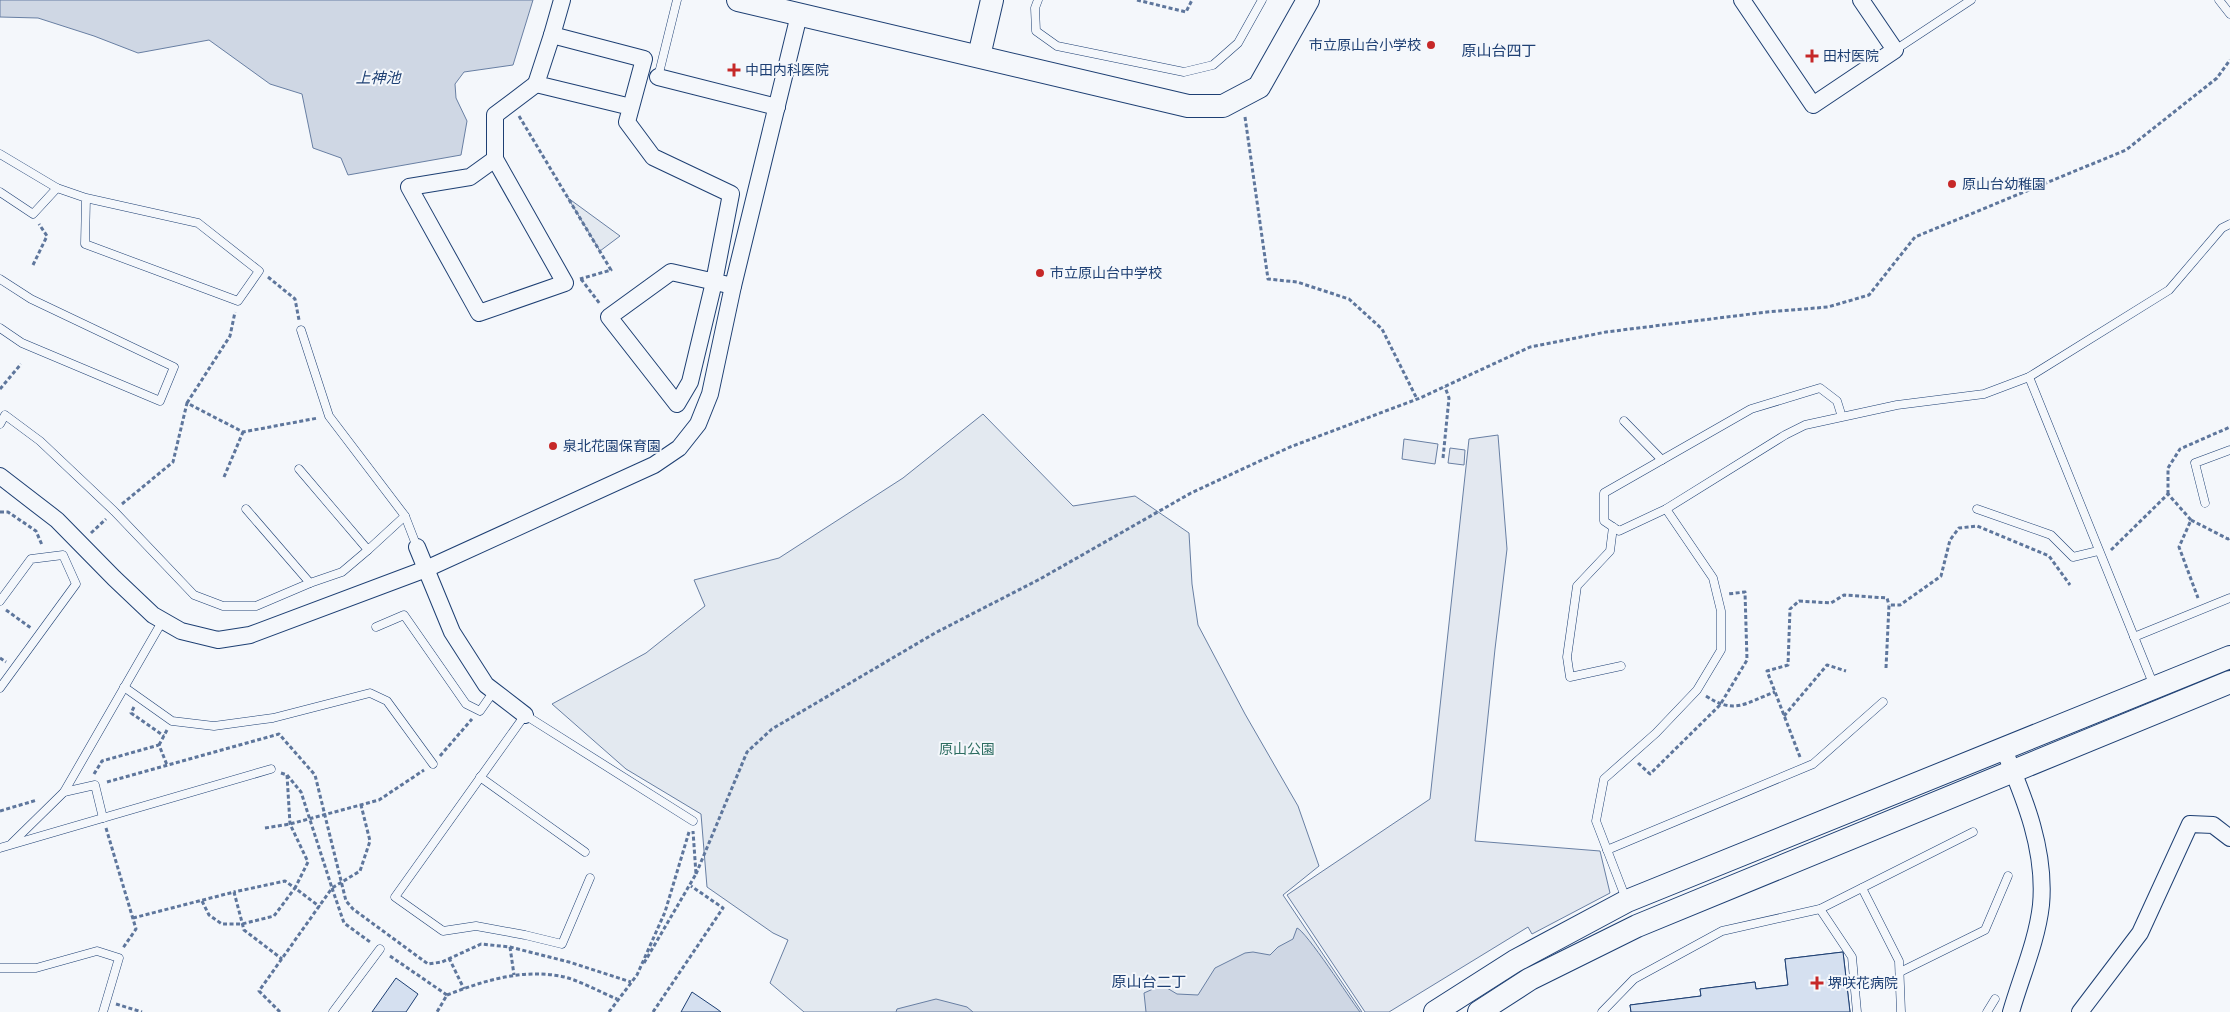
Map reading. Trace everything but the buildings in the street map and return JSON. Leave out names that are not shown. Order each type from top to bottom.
[{"type":"street","points":[[495,159],[470,177],[409,187],[479,313],[564,283],[495,159],[495,116],[536,84],[562,0]]},
{"type":"street","points":[[738,0],[1188,106],[1223,106],[1260,87],[1308,0]]},
{"type":"street","points":[[979,56],[992,0]]},
{"type":"street","points":[[1742,0],[1813,105],[1895,50],[1861,0]]},
{"type":"street","points":[[0,476],[57,520],[153,615],[181,631],[218,640],[250,635],[426,569],[654,464],[679,448],[698,424],[710,394],[733,286],[799,15]]},
{"type":"street","points":[[552,35],[644,59],[627,122],[653,158],[731,194],[714,282],[690,382],[677,404],[609,317],[671,272],[714,282],[733,286]]},
{"type":"street","points":[[658,77],[777,107]]},
{"type":"street","points":[[536,84],[631,107]]},
{"type":"street","points":[[417,547],[452,632],[486,685],[525,714]]},
{"type":"street","points":[[1435,1012],[1515,961],[1627,901],[2230,657]]},
{"type":"street","points":[[1479,1012],[1530,979],[1637,926],[2230,682]]},
{"type":"street","points":[[2004,750],[2035,833],[2041,873],[2041,905],[2035,935],[2011,1012]]},
{"type":"street","points":[[2080,1012],[2140,933],[2190,824],[2213,825],[2230,838]]},
{"type":"lane","points":[[658,77],[677,0]]},
{"type":"lane","points":[[1038,0],[1034,8],[1036,31],[1057,46],[1184,72],[1214,65],[1238,43],[1262,0]]},
{"type":"lane","points":[[1895,50],[1971,0]]},
{"type":"lane","points":[[2219,0],[2230,14]]},
{"type":"lane","points":[[0,154],[57,188],[86,198],[198,223],[259,271],[238,301],[85,244],[86,198]]},
{"type":"lane","points":[[0,192],[33,214],[57,188]]},
{"type":"lane","points":[[1842,417],[1838,401],[1820,388],[1751,409],[1604,493],[1604,521],[1620,531],[1666,509],[1784,435],[1805,425],[1842,417],[1897,405],[1984,394],[2029,377],[2170,290],[2222,228],[2230,224]]},
{"type":"lane","points":[[0,279],[31,298],[174,367],[160,401],[22,343],[0,328]]},
{"type":"lane","points":[[301,330],[329,416],[405,516],[417,547]]},
{"type":"lane","points":[[2029,377],[2155,688]]},
{"type":"lane","points":[[0,424],[2,413],[40,441],[114,511],[194,595],[223,606],[256,606],[310,583],[342,572],[405,516]]},
{"type":"lane","points":[[1624,422],[1662,460]]},
{"type":"lane","points":[[2205,503],[2195,463],[2230,450]]},
{"type":"lane","points":[[299,469],[368,550]]},
{"type":"lane","points":[[246,509],[310,583]]},
{"type":"lane","points":[[1627,901],[1596,821],[1604,779],[1656,732],[1697,690],[1721,650],[1720,611],[1713,578],[1666,509]]},
{"type":"lane","points":[[1977,509],[2051,535],[2074,557],[2098,550]]},
{"type":"lane","points":[[1613,527],[1610,551],[1577,586],[1567,657],[1570,677],[1621,666]]},
{"type":"lane","points":[[0,601],[31,559],[63,555],[76,584],[0,688]]},
{"type":"lane","points":[[2134,637],[2230,598]]},
{"type":"lane","points":[[376,627],[404,615],[466,704],[480,711],[494,691]]},
{"type":"lane","points":[[10,845],[64,792],[162,620]]},
{"type":"lane","points":[[124,688],[172,721],[214,726],[273,718],[370,693],[387,701],[433,764]]},
{"type":"lane","points":[[1607,850],[1813,764],[1883,702]]},
{"type":"lane","points":[[590,878],[562,944],[476,926],[443,931],[394,897],[525,714],[693,821]]},
{"type":"lane","points":[[0,848],[271,769]]},
{"type":"lane","points":[[480,777],[585,852]]},
{"type":"lane","points":[[64,792],[95,785],[103,818]]},
{"type":"lane","points":[[1602,1012],[1634,979],[1722,931],[1820,909],[1973,832]]},
{"type":"lane","points":[[1900,972],[1984,930],[2008,876]]},
{"type":"lane","points":[[1862,888],[1899,961],[1901,1012]]},
{"type":"lane","points":[[1820,909],[1852,957],[1857,1012]]},
{"type":"lane","points":[[333,1012],[380,949]]},
{"type":"lane","points":[[0,968],[36,968],[97,951],[119,958],[103,1012]]},
{"type":"lane","points":[[1987,1012],[1995,1000]]},
{"type":"path","points":[[1137,0],[1186,12],[1192,0]]},
{"type":"path","points":[[608,1012],[637,975],[691,886],[747,752],[772,730],[935,633],[1040,579],[1191,493],[1290,447],[1445,387],[1530,347],[1606,332],[1767,312],[1828,307],[1869,295],[1915,238],[2126,150],[2217,78],[2230,60]]},
{"type":"path","points":[[1242,96],[1268,279],[1297,282],[1349,299],[1382,329],[1417,399]]},
{"type":"path","points":[[512,103],[610,270],[564,283]]},
{"type":"path","points":[[33,214],[47,236],[33,265]]},
{"type":"path","points":[[259,271],[295,299],[301,330]]},
{"type":"path","points":[[581,278],[609,317]]},
{"type":"path","points":[[82,543],[114,511],[173,462],[187,402],[230,336],[238,301]]},
{"type":"path","points":[[0,389],[21,364]]},
{"type":"path","points":[[1443,458],[1449,398],[1445,387]]},
{"type":"path","points":[[187,402],[242,432],[329,416]]},
{"type":"path","points":[[224,477],[242,432]]},
{"type":"path","points":[[2102,560],[2168,494],[2191,520],[2228,539],[2230,538]]},
{"type":"path","points":[[0,512],[8,512],[36,531],[48,557]]},
{"type":"path","points":[[2191,520],[2179,547],[2203,609]]},
{"type":"path","points":[[1889,605],[1900,606],[1941,576],[1950,540],[1959,528],[1978,526],[2049,556],[2070,585]]},
{"type":"path","points":[[1804,768],[1767,671],[1788,665],[1790,609],[1799,601],[1831,603],[1844,595],[1887,598],[1889,605],[1886,668]]},
{"type":"path","points":[[0,606],[40,634]]},
{"type":"path","points":[[1784,716],[1827,665],[1846,671]]},
{"type":"path","points":[[1697,690],[1720,705],[1732,708],[1775,692]]},
{"type":"path","points":[[139,698],[131,713],[164,736]]},
{"type":"path","points":[[265,828],[290,824],[379,800],[433,764],[480,711]]},
{"type":"path","points":[[95,785],[94,773],[102,761],[159,745],[166,766]]},
{"type":"path","points":[[271,769],[287,775],[301,792],[344,923],[447,996]]},
{"type":"path","points":[[202,901],[209,915],[222,924],[242,924],[274,916],[295,888],[308,862],[290,824],[287,775]]},
{"type":"path","points":[[0,811],[64,792]]},
{"type":"path","points":[[280,1012],[259,991],[332,888],[360,870],[370,841],[361,805]]},
{"type":"path","points":[[103,818],[136,929],[119,958]]},
{"type":"path","points":[[693,821],[696,874]]},
{"type":"path","points":[[637,975],[664,912],[693,821]]},
{"type":"path","points":[[133,918],[285,881],[320,906]]},
{"type":"path","points":[[343,881],[346,901],[352,909],[428,964],[442,962],[481,944],[510,947],[569,962],[631,982]]},
{"type":"path","points":[[653,1012],[723,908],[691,886]]},
{"type":"path","points":[[234,892],[244,930],[282,959]]},
{"type":"path","points":[[510,947],[514,975]]},
{"type":"path","points":[[449,958],[464,989]]},
{"type":"path","points":[[437,1012],[447,996],[484,981],[514,975],[560,976],[617,999]]},
{"type":"path","points":[[106,1001],[142,1012]]},
{"type":"green space","points":[[568,198],[620,236],[600,251]]},
{"type":"green space","name":"原山公園","points":[[983,414],[1073,506],[1135,496],[1189,533],[1192,584],[1198,625],[1245,714],[1298,806],[1319,866],[1283,895],[1362,1012],[804,1012],[770,983],[788,940],[773,933],[707,887],[701,814],[626,769],[552,704],[646,653],[705,606],[694,580],[779,558],[903,478]]},
{"type":"shaded area","points":[[1498,435],[1507,549],[1475,841],[1600,851],[1610,893],[1532,934],[1528,927],[1389,1012],[1365,1012],[1287,895],[1430,799],[1469,439]]},
{"type":"shaded area","points":[[1404,439],[1438,444],[1435,464],[1402,459]]},
{"type":"shaded area","points":[[1450,448],[1465,450],[1464,465],[1448,463]]},
{"type":"water","name":"上神池","points":[[0,0],[533,0],[513,65],[464,72],[455,84],[456,98],[467,121],[461,155],[348,175],[341,158],[313,148],[302,94],[270,84],[209,40],[138,53],[94,36],[38,18],[0,17]]},
{"type":"water","points":[[1297,928],[1318,952],[1360,1012],[1146,1012],[1144,993],[1162,985],[1177,994],[1198,995],[1215,968],[1245,953],[1253,952],[1270,955],[1278,947],[1293,939]]},
{"type":"water","points":[[936,999],[967,1007],[973,1012],[896,1012],[897,1009]]},
{"type":"place","name":"市立原山台小学校","points":[[1431,45]]},
{"type":"place","name":"田村医院","points":[[1812,56]]},
{"type":"place","name":"中田内科医院","points":[[734,70]]},
{"type":"place","name":"原山台幼稚園","points":[[1952,184]]},
{"type":"place","name":"市立原山台中学校","points":[[1040,273]]},
{"type":"place","name":"泉北花園保育園","points":[[553,446]]},
{"type":"place","name":"堺咲花病院","points":[[1817,983]]},
{"type":"district","name":"原山台四丁","points":[[1499,51]]},
{"type":"district","name":"原山台二丁","points":[[1149,982]]}]
